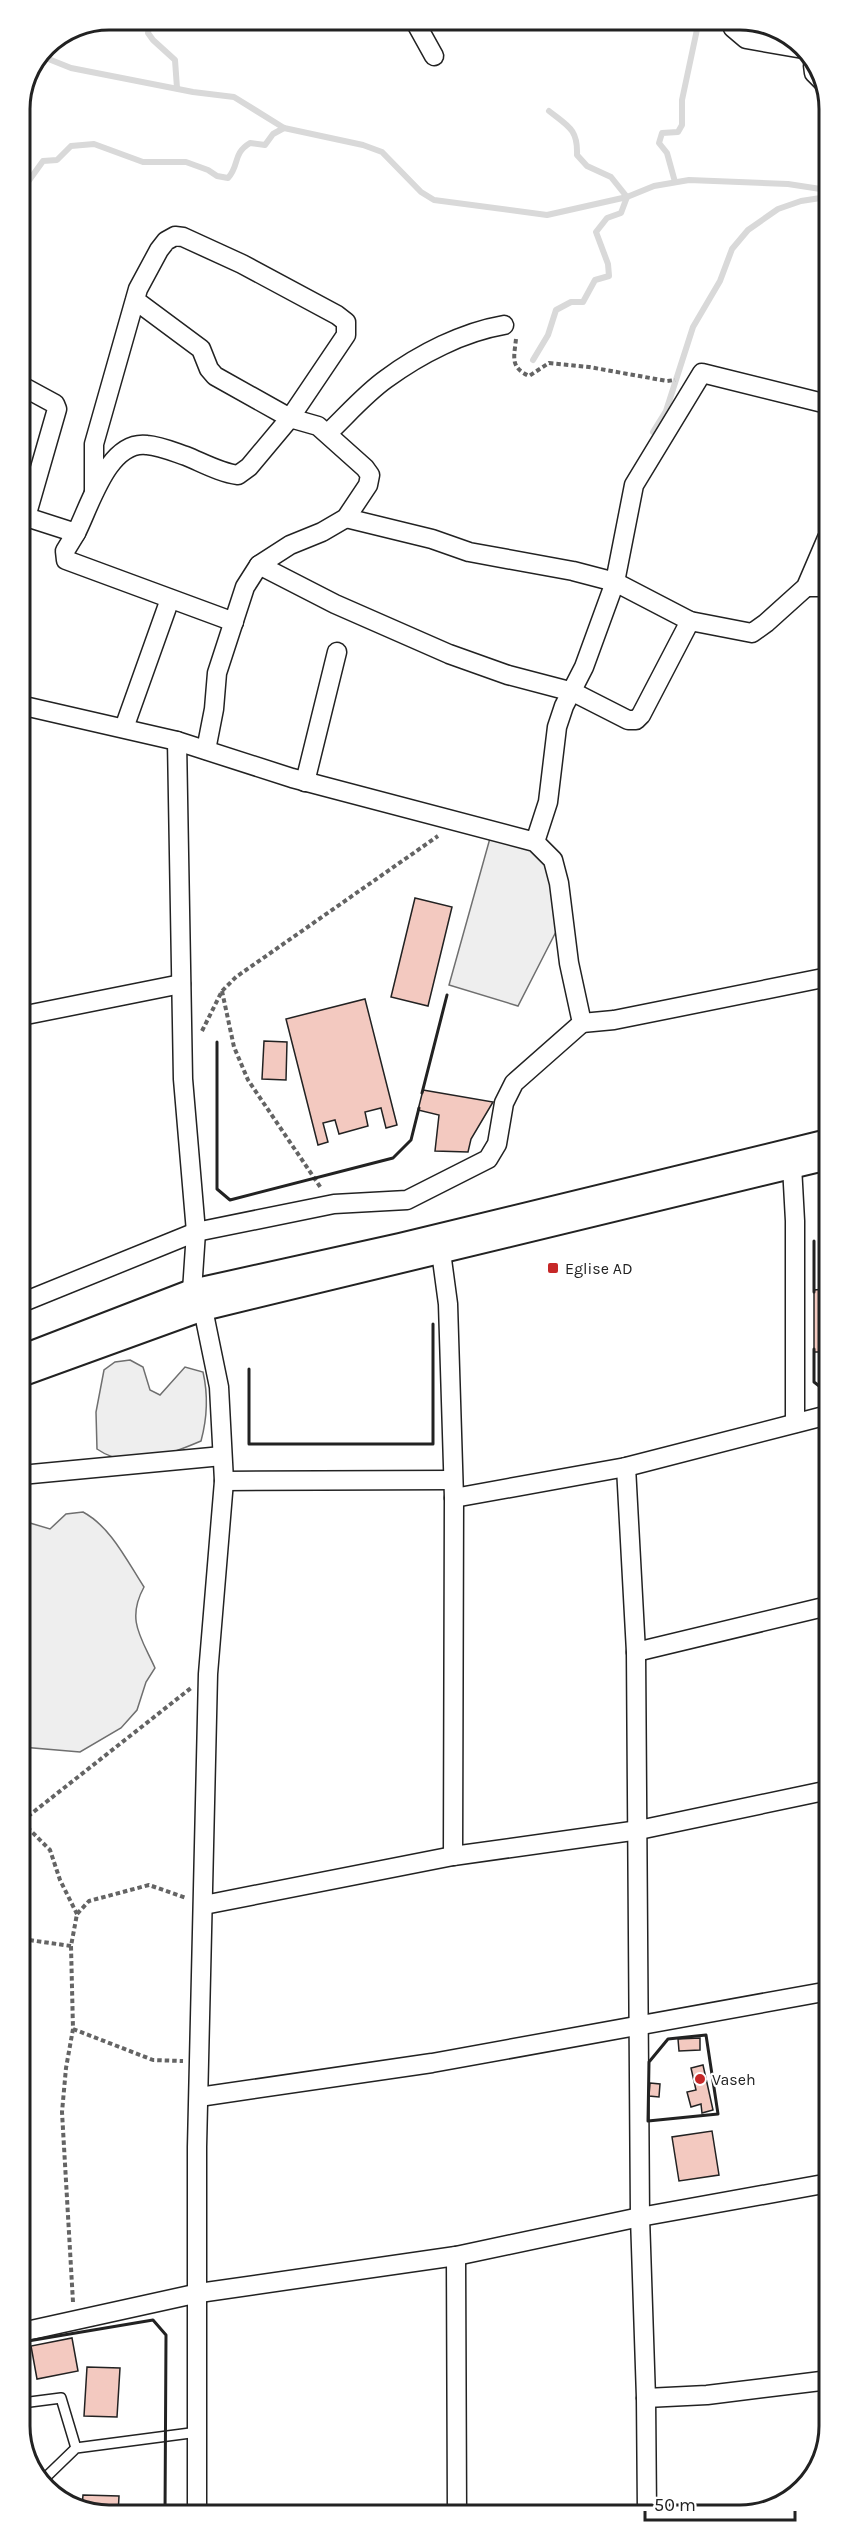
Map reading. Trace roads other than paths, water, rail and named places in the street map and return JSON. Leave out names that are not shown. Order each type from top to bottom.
[{"type":"street","points":[[420,30],[434,56]]},
{"type":"street","points":[[735,30],[746,39],[789,46]]},
{"type":"street","points":[[94,492],[94,444],[138,289],[166,241],[174,236],[183,237],[242,264],[346,322],[346,335],[290,418],[249,467],[238,475],[145,444],[130,447],[115,458],[94,492],[76,533],[65,551],[66,560],[234,622]]},
{"type":"street","points":[[135,300],[201,349],[209,369],[215,376],[290,418],[318,426],[370,475],[368,485],[346,518],[322,532],[290,545],[259,565],[245,587],[217,673],[214,709],[206,750]]},
{"type":"street","points":[[328,433],[385,380],[427,352],[490,327],[504,325]]},
{"type":"street","points":[[535,842],[548,802],[557,727],[564,706],[573,692],[603,620],[615,582],[634,485],[702,373],[819,402]]},
{"type":"street","points":[[30,390],[55,404],[57,409],[30,494]]},
{"type":"street","points":[[30,518],[76,533]]},
{"type":"street","points":[[346,518],[432,539],[469,552],[573,571],[615,582],[690,621],[739,632],[752,633],[806,587],[819,557]]},
{"type":"street","points":[[259,565],[335,604],[449,654],[508,675],[573,692],[628,720],[636,720],[641,715],[690,621]]},
{"type":"street","points":[[806,587],[819,587]]},
{"type":"street","points":[[124,728],[170,599]]},
{"type":"street","points":[[305,782],[337,652]]},
{"type":"street","points":[[30,707],[177,741],[305,782],[535,842],[553,860],[559,884],[569,963],[582,1023]]},
{"type":"street","points":[[177,741],[183,1079],[196,1232],[198,1300],[219,1388],[224,1481],[208,1674],[199,2062],[197,2505]]},
{"type":"street","points":[[30,1299],[196,1232],[334,1204],[407,1200],[488,1159],[497,1144],[504,1103],[514,1083],[582,1023],[614,1020],[819,979]]},
{"type":"street","points":[[30,1014],[181,984]]},
{"type":"street","points":[[30,1354],[198,1300],[411,1242],[819,1143]]},
{"type":"street","points":[[30,1372],[198,1300],[441,1252],[819,1160]]},
{"type":"street","points":[[792,1166],[795,1221],[795,1423]]},
{"type":"street","points":[[441,1252],[448,1304],[453,1489],[453,1856]]},
{"type":"street","points":[[224,1481],[453,1489],[626,1467],[819,1417]]},
{"type":"street","points":[[30,1474],[222,1456]]},
{"type":"street","points":[[626,1467],[636,1652],[641,2025],[640,2217],[647,2505]]},
{"type":"street","points":[[636,1652],[819,1608]]},
{"type":"street","points":[[204,1905],[453,1856],[639,1830],[819,1791]]},
{"type":"street","points":[[199,2097],[432,2063],[819,1993]]},
{"type":"street","points":[[30,2330],[199,2293],[456,2256],[640,2217],[819,2185]]},
{"type":"street","points":[[456,2256],[457,2505]]},
{"type":"street","points":[[646,2398],[707,2395],[819,2381]]},
{"type":"lane","points":[[30,2402],[61,2398],[76,2448]]},
{"type":"lane","points":[[45,2473],[76,2448],[198,2432]]},
{"type":"waterway","points":[[148,30],[153,40],[175,60],[177,88]]},
{"type":"waterway","points":[[675,182],[667,153],[659,143],[662,133],[678,132],[682,125],[682,100],[697,30]]},
{"type":"waterway","points":[[48,59],[71,68],[193,92],[234,97],[284,128],[363,145],[382,152],[421,192],[434,200],[547,215],[627,197],[654,186],[689,180],[788,184],[819,189]]},
{"type":"waterway","points":[[533,360],[548,335],[556,310],[571,302],[583,302],[595,280],[609,276],[608,264],[596,232],[607,218],[621,213],[627,197],[611,177],[587,166],[577,155],[574,134],[549,111]]},
{"type":"waterway","points":[[30,179],[43,161],[57,160],[71,146],[94,144],[143,162],[186,162],[217,176],[228,178],[244,147],[250,143],[265,145],[273,134],[284,128]]},
{"type":"waterway","points":[[653,432],[666,411],[693,327],[720,281],[732,249],[748,230],[778,209],[801,201],[819,198]]},
{"type":"place","name":"Eglise AD","points":[[553,1268]]},
{"type":"place","name":"Vaseh","points":[[700,2079]]}]
